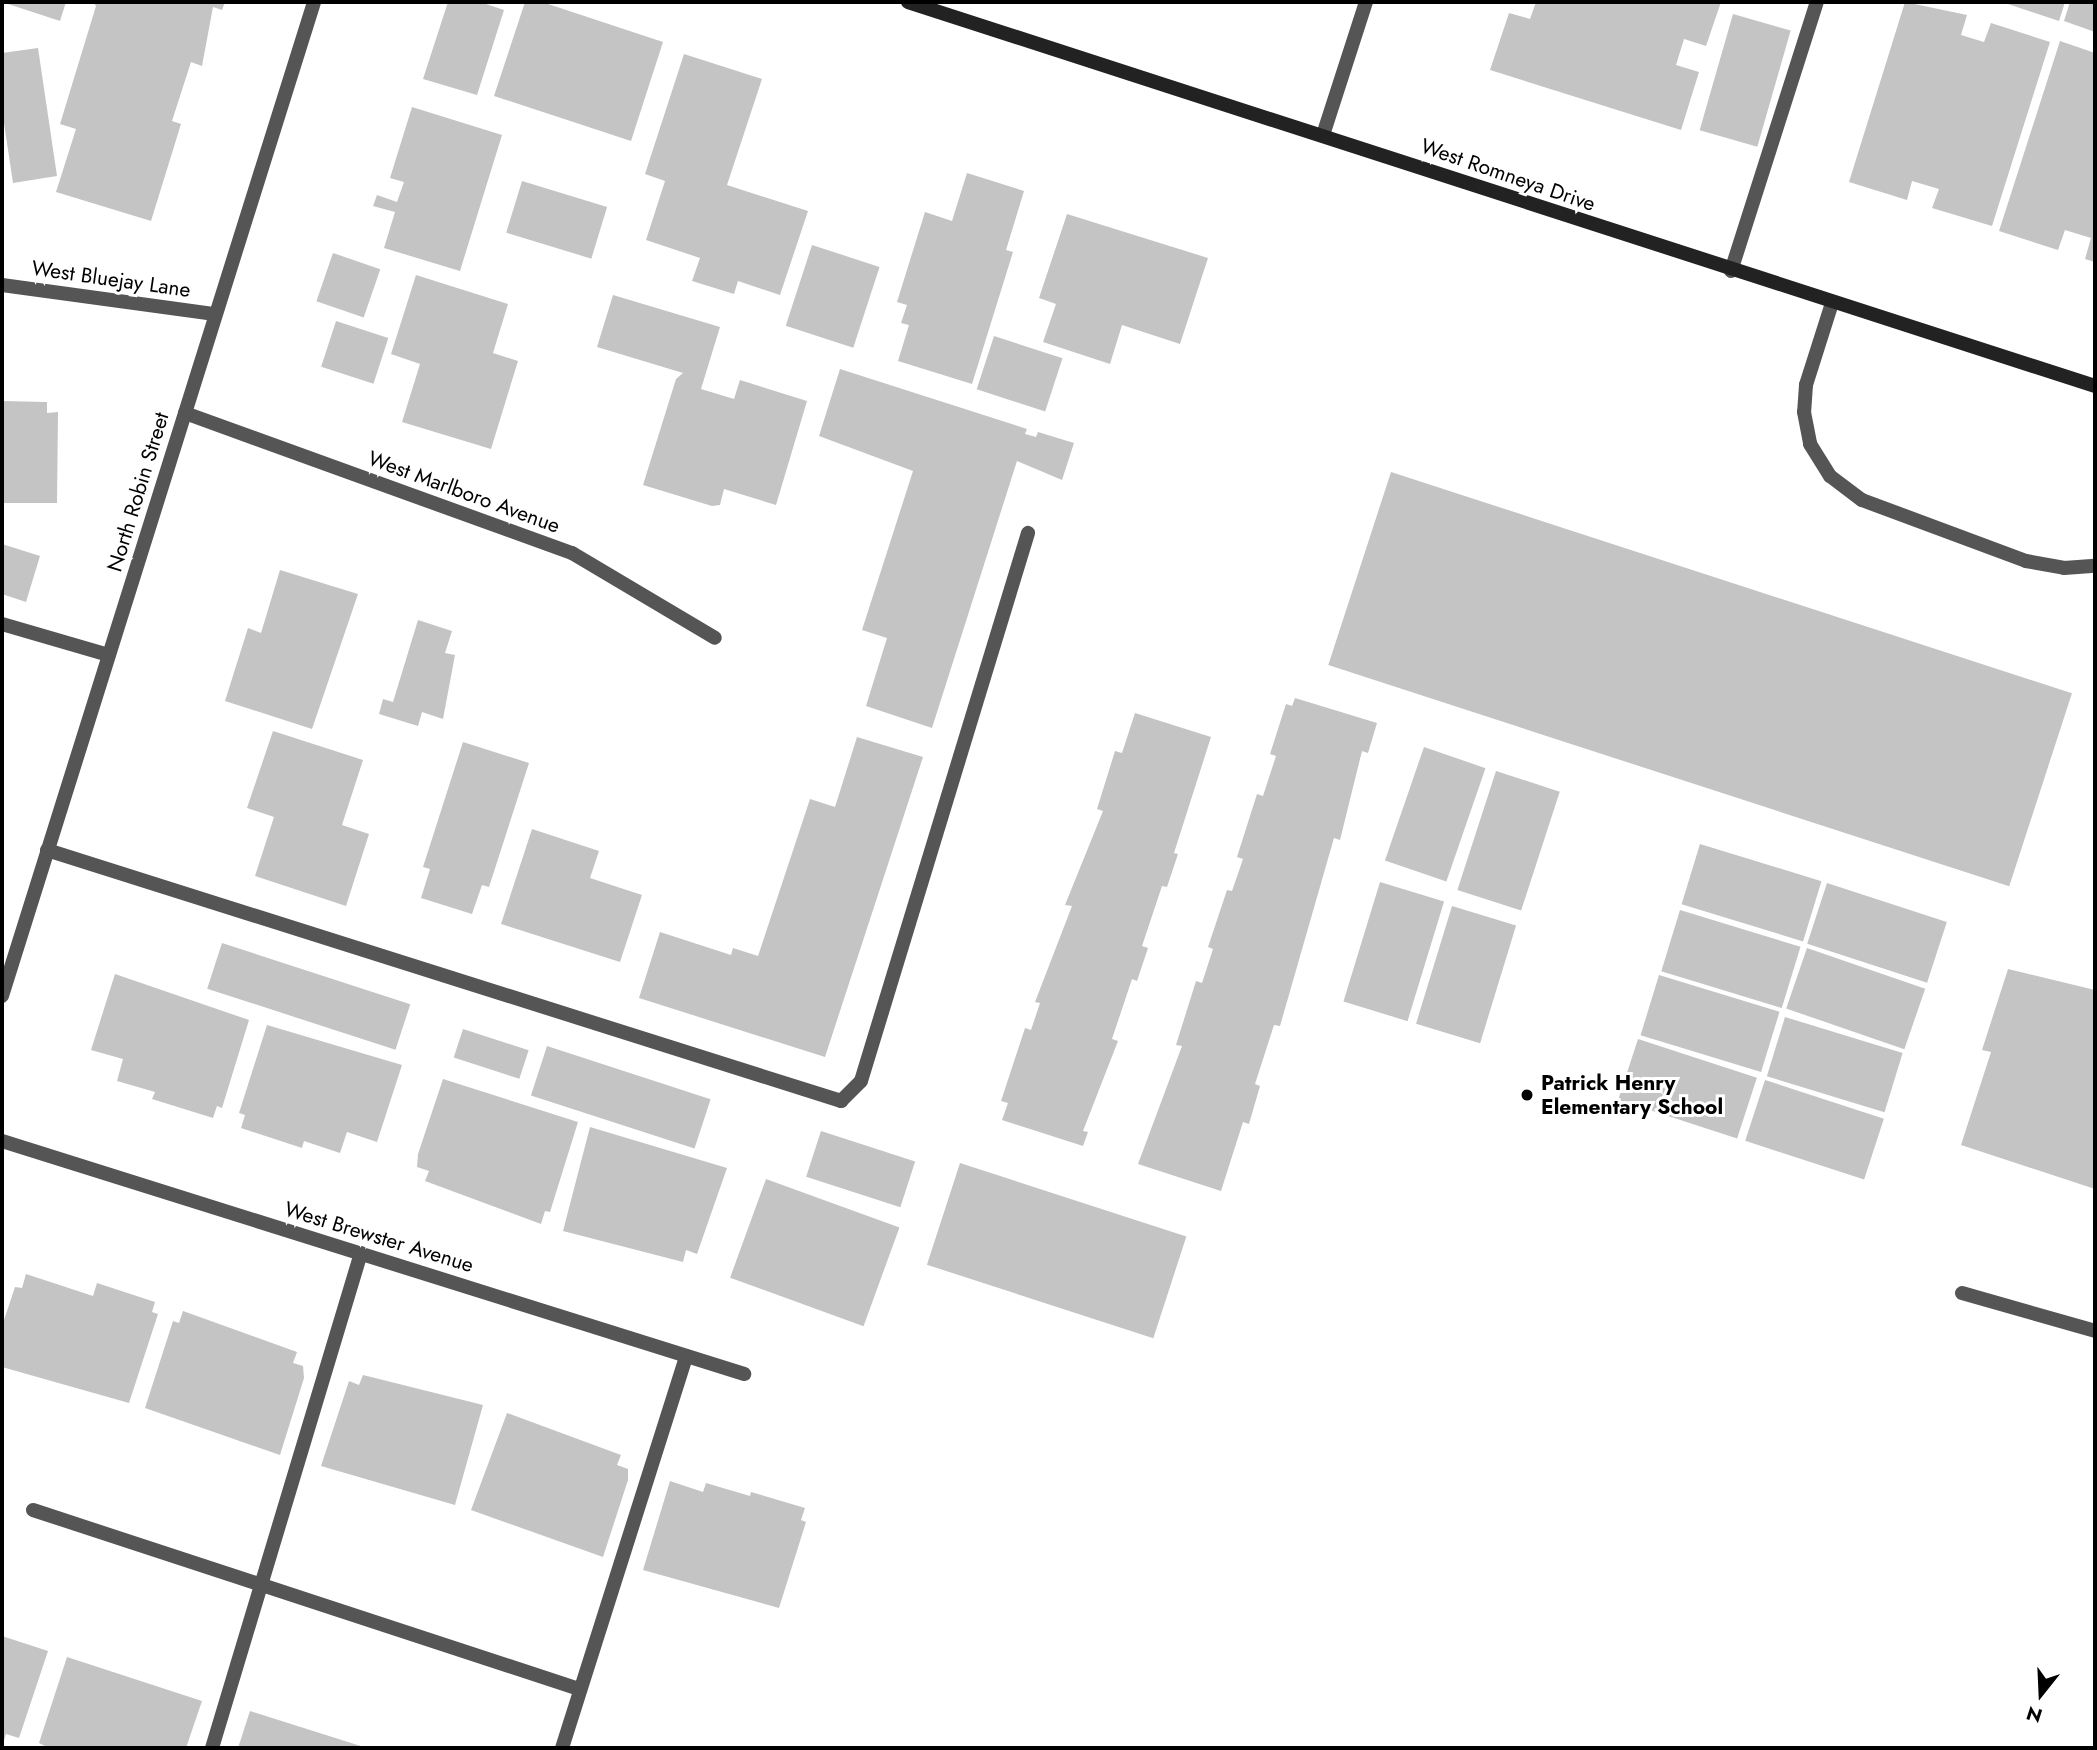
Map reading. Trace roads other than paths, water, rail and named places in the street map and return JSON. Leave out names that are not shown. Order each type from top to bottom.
[{"type":"street","name":"North Robin Street","points":[[2,996],[314,2]]},
{"type":"street","name":"West Romneya Drive","points":[[908,2],[1323,135],[1731,271],[2095,386]]},
{"type":"street","points":[[1323,135],[1366,2]]},
{"type":"street","points":[[1731,271],[1818,2]]},
{"type":"street","name":"West Bluejay Lane","points":[[2,285],[215,314]]},
{"type":"street","points":[[1832,303],[1806,385],[1804,412],[1810,444],[1830,476],[1862,500],[2026,561],[2064,568],[2095,566]]},
{"type":"street","name":"West Marlboro Avenue","points":[[185,413],[572,553],[715,638]]},
{"type":"street","points":[[47,850],[841,1101],[861,1081],[1028,533]]},
{"type":"street","points":[[2,624],[109,655]]},
{"type":"street","name":"West Brewster Avenue","points":[[2,1141],[744,1374]]},
{"type":"street","points":[[212,1748],[263,1588],[360,1253]]},
{"type":"street","points":[[1962,1293],[2095,1331]]},
{"type":"street","points":[[562,1748],[686,1356]]},
{"type":"street","points":[[33,1510],[263,1588],[579,1689]]},
{"type":"place","name":"Patrick Henry Elementary School","points":[[1527,1095]]}]
